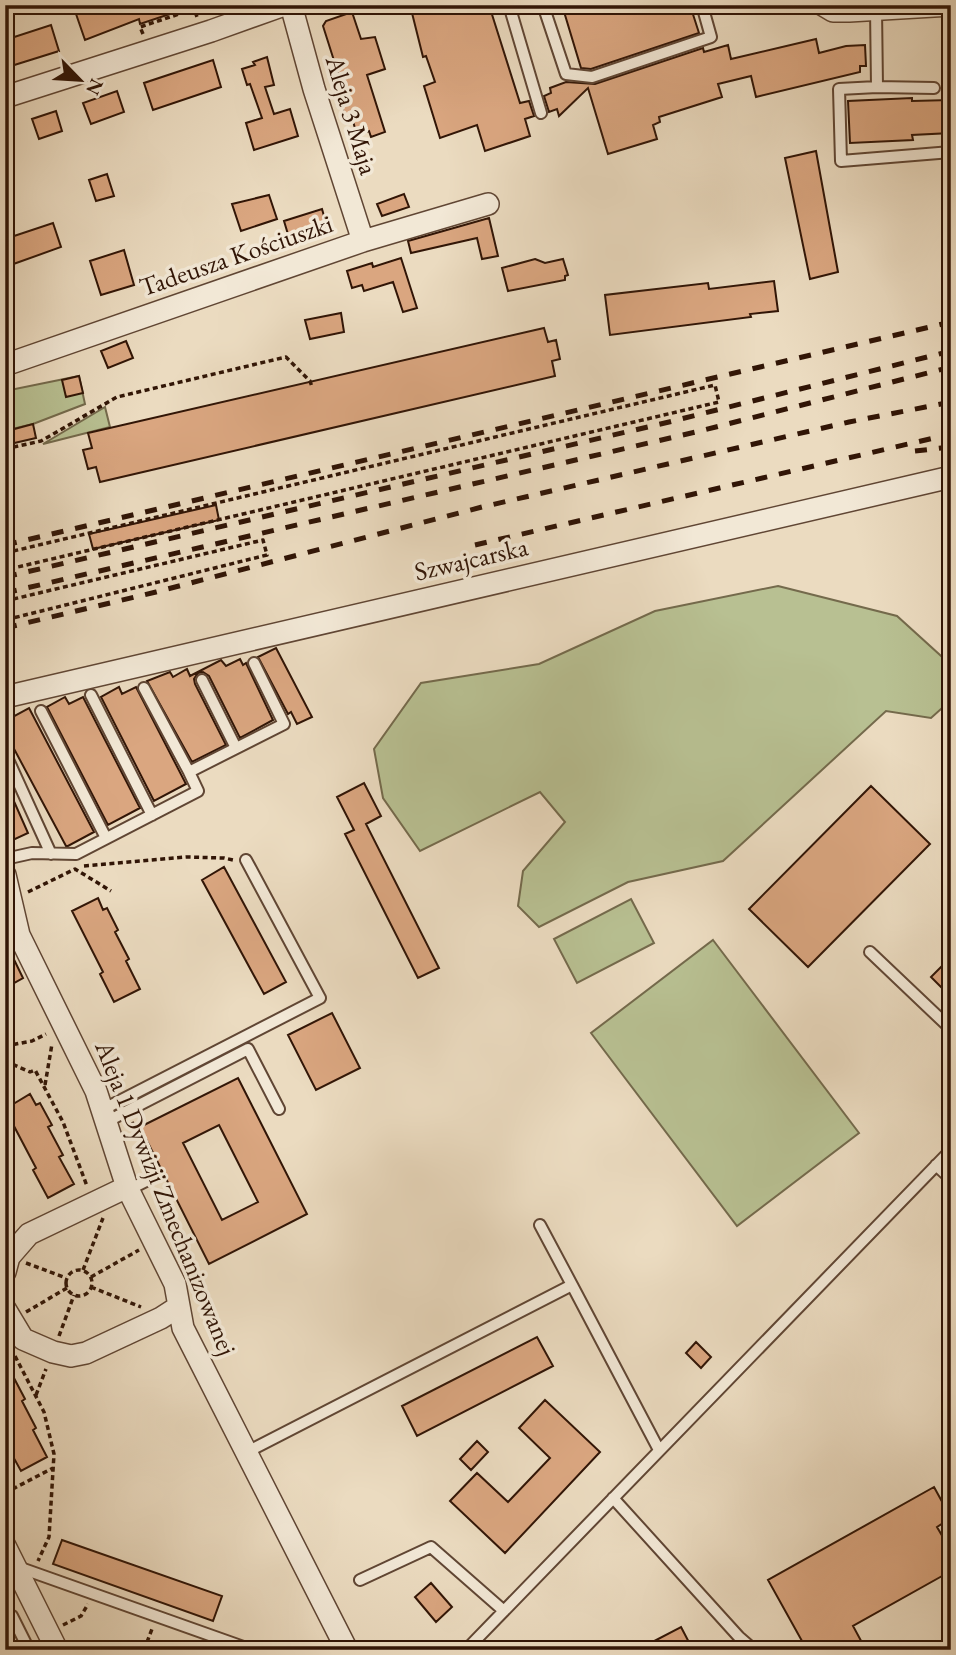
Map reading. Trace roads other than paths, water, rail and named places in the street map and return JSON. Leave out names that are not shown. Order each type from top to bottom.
[{"type":"street","points":[[5,97],[284,5]]},
{"type":"street","name":"Aleja 3 Maja","points":[[291,5],[314,89],[363,241]]},
{"type":"street","points":[[823,5],[834,11],[951,5]]},
{"type":"street","name":"Tadeusza Kościuszki","points":[[5,365],[363,241],[488,204]]},
{"type":"street","name":"Szwajcarska","points":[[5,697],[951,477]]},
{"type":"street","name":"Aleja 1 Dywizji Zmechanizowanej","points":[[5,875],[19,935],[60,1027],[96,1091],[128,1188],[174,1284],[169,1312],[183,1328],[348,1650]]},
{"type":"street","points":[[7,1264],[29,1234],[128,1188]]},
{"type":"street","points":[[7,1317],[23,1339],[53,1352],[71,1356],[86,1353],[169,1312]]},
{"type":"street","points":[[5,1546],[26,1566],[57,1650]]},
{"type":"lane","points":[[509,5],[541,113]]},
{"type":"lane","points":[[543,5],[566,74],[592,77],[711,37],[702,5]]},
{"type":"lane","points":[[876,9],[877,87]]},
{"type":"lane","points":[[933,88],[839,89],[841,161],[951,152]]},
{"type":"lane","points":[[189,772],[284,724],[254,663]]},
{"type":"lane","points":[[202,680],[236,748]]},
{"type":"lane","points":[[5,859],[33,853],[76,854],[198,791],[144,688]]},
{"type":"lane","points":[[91,695],[152,815]]},
{"type":"lane","points":[[41,711],[106,838]]},
{"type":"lane","points":[[5,753],[51,854]]},
{"type":"lane","points":[[104,1116],[320,998],[246,860]]},
{"type":"lane","points":[[870,952],[951,1029]]},
{"type":"lane","points":[[104,1116],[248,1049],[279,1109]]},
{"type":"lane","points":[[466,1650],[951,1150]]},
{"type":"lane","points":[[936,1165],[951,1179]]},
{"type":"lane","points":[[540,1225],[659,1450]]},
{"type":"lane","points":[[245,1453],[572,1285]]},
{"type":"lane","points":[[613,1498],[739,1637],[754,1650]]},
{"type":"lane","points":[[360,1580],[431,1547],[504,1611]]},
{"type":"lane","points":[[26,1566],[252,1650]]},
{"type":"lane","points":[[5,1615],[12,1616],[29,1650]]},
{"type":"railway","points":[[5,545],[951,322]]},
{"type":"railway","points":[[5,577],[669,422],[951,351]]},
{"type":"railway","points":[[5,593],[700,431],[951,367]]},
{"type":"railway","points":[[5,628],[156,592],[482,507],[849,422],[951,402]]},
{"type":"railway","points":[[475,545],[951,434]]},
{"type":"railway","points":[[915,451],[951,447]]}]
